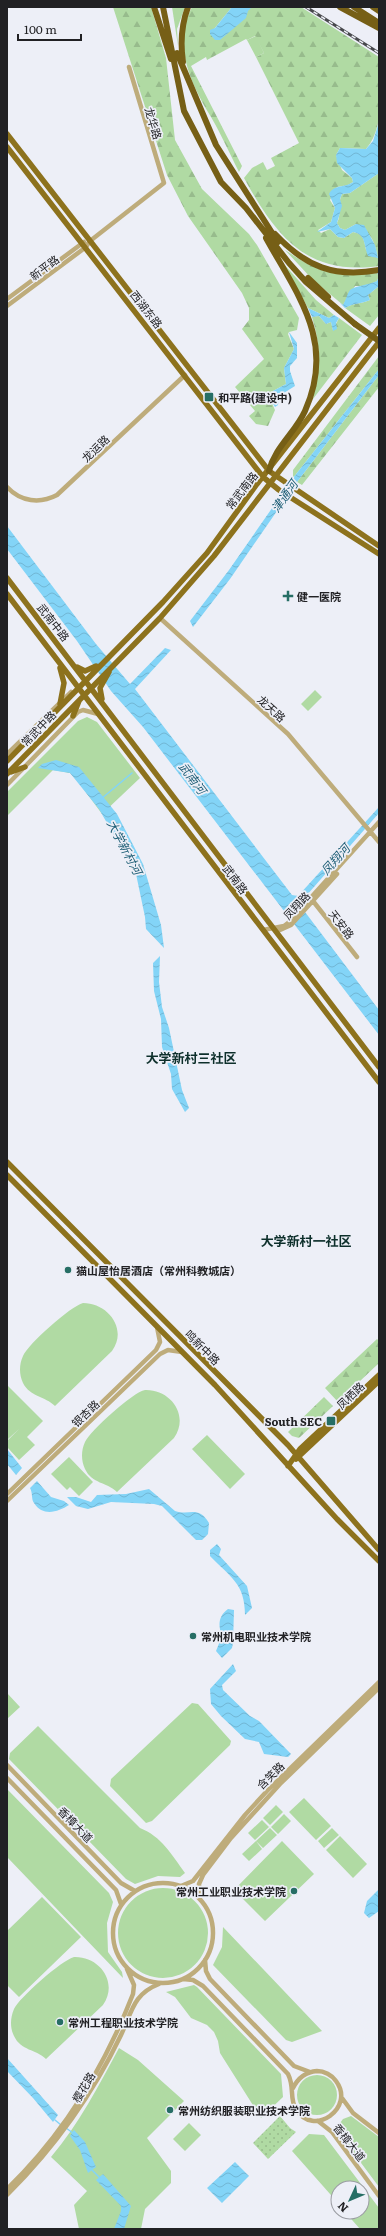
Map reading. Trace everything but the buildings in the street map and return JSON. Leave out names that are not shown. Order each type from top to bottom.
[{"type":"highway","points":[[154,7],[179,84]]},
{"type":"highway","points":[[163,7],[184,111],[204,153],[222,182],[254,218],[289,263],[306,282],[379,342]]},
{"type":"highway","points":[[167,7],[179,60],[186,79],[216,145],[256,211],[284,252],[305,275],[355,322],[379,336]]},
{"type":"highway","points":[[186,79],[181,44],[182,26],[188,7]]},
{"type":"highway","points":[[340,7],[379,28]]},
{"type":"highway","points":[[354,7],[379,23]]},
{"type":"highway","points":[[373,7],[379,11]]},
{"type":"highway","points":[[256,211],[288,247],[314,264],[344,273],[379,270]]},
{"type":"highway","points":[[254,218],[307,312],[317,345],[315,377],[305,412],[272,457],[269,471]]},
{"type":"main road","name":"西湖东路","points":[[7,134],[269,471],[284,483],[379,546]]},
{"type":"main road","name":"西湖东路","points":[[7,146],[260,470],[263,477],[279,490],[379,554]]},
{"type":"main road","name":"常武南路","points":[[93,670],[163,602],[207,553],[263,477],[379,328]]},
{"type":"main road","name":"常武南路","points":[[101,681],[114,664],[160,618],[214,556],[379,342]]},
{"type":"main road","name":"武南中路","points":[[7,578],[85,680]]},
{"type":"main road","name":"武南中路","points":[[7,594],[77,687]]},
{"type":"main road","points":[[55,658],[64,683],[62,700],[58,708]]},
{"type":"main road","points":[[73,664],[85,671],[93,670]]},
{"type":"main road","points":[[85,680],[93,670]]},
{"type":"main road","name":"常武中路","points":[[7,761],[85,680]]},
{"type":"main road","name":"武南路","points":[[85,680],[379,1067]]},
{"type":"main road","points":[[91,688],[101,681]]},
{"type":"main road","points":[[101,681],[100,696],[109,711]]},
{"type":"main road","name":"武南路","points":[[77,687],[81,698],[98,714],[379,1082]]},
{"type":"main road","name":"常武中路","points":[[8,773],[91,688]]},
{"type":"main road","points":[[73,716],[81,698]]},
{"type":"main road","points":[[8,773],[25,767]]},
{"type":"main road","name":"鸣新中路","points":[[7,1162],[297,1456],[379,1550]]},
{"type":"main road","name":"鸣新中路","points":[[7,1175],[215,1385],[337,1519],[379,1561]]},
{"type":"main road","name":"凤栖路","points":[[288,1466],[379,1375]]},
{"type":"main road","name":"凤栖路","points":[[297,1456],[379,1381]]},
{"type":"street","name":"龙华路","points":[[129,67],[164,183]]},
{"type":"street","name":"新平路","points":[[7,299],[90,241],[164,183]]},
{"type":"street","name":"新平路","points":[[7,306],[84,245]]},
{"type":"street","name":"龙运路","points":[[7,487],[19,497],[32,501],[49,499],[57,495],[185,375]]},
{"type":"street","name":"龙天路","points":[[160,618],[288,734],[371,832]]},
{"type":"street","points":[[7,754],[77,687]]},
{"type":"street","points":[[7,785],[73,716],[83,710],[98,714]]},
{"type":"street","name":"凤翔路","points":[[307,905],[313,901],[379,822]]},
{"type":"street","name":"凤翔路","points":[[263,930],[285,927],[307,905],[371,832],[379,826]]},
{"type":"street","points":[[371,832],[379,842]]},
{"type":"street","name":"天安路","points":[[313,901],[357,958]]},
{"type":"street","name":"银杏路","points":[[7,1494],[156,1350],[160,1342],[157,1327]]},
{"type":"street","name":"银杏路","points":[[7,1501],[160,1354],[168,1350],[182,1352]]},
{"type":"street","name":"含笑路","points":[[181,1886],[193,1881],[245,1815],[267,1791],[379,1682]]},
{"type":"street","name":"含笑路","points":[[200,1899],[199,1884],[203,1875],[231,1838],[280,1784],[379,1688]]},
{"type":"street","name":"香樟大道","points":[[7,1765],[121,1884],[128,1889],[135,1891]]},
{"type":"street","name":"香樟大道","points":[[7,1778],[116,1890],[121,1904]]},
{"type":"street","points":[[182,1979],[195,1971],[205,1960],[212,1942],[213,1932],[209,1914],[200,1899],[181,1886],[161,1882],[146,1885],[135,1891],[121,1904],[116,1915],[112,1934],[115,1948],[125,1966],[144,1980],[161,1983],[182,1979],[193,1980],[203,1986],[288,2074],[293,2088],[293,2104],[297,2111],[310,2120],[318,2121],[332,2116],[338,2109],[341,2097],[339,2085],[334,2078],[319,2071],[310,2072],[303,2076],[293,2088]]},
{"type":"street","points":[[205,1960],[206,1971],[210,1979],[294,2066],[310,2072]]},
{"type":"street","name":"樱花路","points":[[68,2122],[108,2052],[133,1994],[134,1985],[125,1966]]},
{"type":"street","name":"樱花路","points":[[7,2195],[40,2161],[96,2084],[112,2054],[137,1998],[147,1989],[161,1983]]},
{"type":"street","name":"香樟大道","points":[[341,2097],[353,2113],[379,2133]]},
{"type":"street","name":"香樟大道","points":[[318,2121],[332,2132],[379,2196]]},
{"type":"street","name":"樱花路","points":[[7,2189],[34,2162],[62,2130]]},
{"type":"green space","points":[[113,7],[151,7],[166,58],[175,140],[202,189],[249,234],[257,245],[299,318],[297,330],[289,332],[288,334],[294,349],[284,368],[286,384],[273,391],[270,399],[275,410],[268,426],[256,424],[249,416],[255,411],[235,387],[264,359],[242,329],[249,320],[249,308],[242,293],[188,216],[167,175]]},
{"type":"green space","points":[[172,7],[185,7],[177,29],[178,46]]},
{"type":"green space","points":[[192,7],[232,7],[210,34],[252,7],[301,7],[379,57],[380,106],[376,129],[372,140],[366,149],[340,148],[336,155],[342,170],[352,178],[353,182],[348,185],[337,187],[330,200],[335,208],[331,222],[318,230],[321,233],[330,229],[338,237],[344,238],[353,232],[357,233],[363,238],[366,250],[378,258],[374,242],[366,231],[356,224],[345,230],[340,228],[337,223],[342,194],[350,193],[379,173],[379,266],[354,267],[332,265],[313,258],[296,248],[268,218],[244,178],[252,168],[263,162],[267,170],[275,166],[271,158],[299,143],[256,57],[264,53],[255,36],[247,40],[246,39],[207,60],[206,57],[191,66],[242,166],[239,172],[197,91],[186,64],[184,36],[186,21]]},
{"type":"green space","points":[[256,36],[264,53],[256,57],[247,40]]},
{"type":"green space","points":[[285,250],[308,264],[328,272],[349,275],[377,273],[379,276],[377,281],[367,286],[355,286],[343,305],[312,279]]},
{"type":"green space","points":[[282,262],[316,300],[334,315],[329,318],[308,308]]},
{"type":"green space","points":[[379,286],[379,315],[370,326],[345,308],[370,300],[368,295]]},
{"type":"green space","points":[[319,316],[326,324],[331,322],[333,330],[339,318],[362,335],[313,399],[318,368],[318,349],[312,317]]},
{"type":"green space","points":[[379,356],[379,369],[293,478],[293,470]]},
{"type":"green space","points":[[379,375],[379,387],[302,485],[297,482]]},
{"type":"green space","points":[[315,690],[322,697],[308,711],[301,704]]},
{"type":"green space","points":[[87,717],[97,722],[140,778],[102,814],[74,776],[70,773],[53,770],[7,816],[7,792],[78,721]]},
{"type":"green space","points":[[83,1303],[100,1307],[113,1319],[118,1334],[116,1343],[112,1351],[55,1406],[26,1388],[21,1377],[21,1362],[27,1350],[41,1335],[69,1311]]},
{"type":"green space","points":[[377,1339],[379,1341],[379,1363],[338,1402],[325,1388]]},
{"type":"green space","points":[[7,1385],[43,1421],[27,1437],[35,1445],[19,1460],[7,1447],[7,1441],[19,1429],[7,1440]]},
{"type":"green space","points":[[145,1390],[162,1394],[175,1405],[180,1421],[178,1429],[174,1438],[117,1492],[109,1486],[92,1478],[88,1474],[83,1463],[83,1448],[85,1442],[103,1421],[131,1397]]},
{"type":"green space","points":[[324,1397],[333,1406],[299,1438],[292,1436],[288,1432]]},
{"type":"green space","points":[[207,1435],[245,1474],[230,1489],[192,1449]]},
{"type":"green space","points":[[69,1457],[93,1482],[79,1496],[70,1487],[67,1490],[51,1474]]},
{"type":"green space","points":[[7,1693],[20,1707],[7,1719]]},
{"type":"green space","points":[[192,1703],[198,1704],[231,1741],[230,1745],[152,1821],[146,1823],[110,1786],[111,1779]]},
{"type":"green space","points":[[38,1726],[140,1828],[147,1831],[160,1841],[171,1853],[185,1873],[180,1877],[158,1876],[135,1884],[126,1879],[9,1759],[10,1753]]},
{"type":"green space","points":[[7,1789],[109,1893],[113,1902],[107,1923],[108,1952],[122,1972],[123,1978],[7,1857]]},
{"type":"green space","points":[[304,1798],[331,1826],[316,1840],[289,1812]]},
{"type":"green space","points":[[276,1805],[283,1812],[270,1825],[263,1818]]},
{"type":"green space","points":[[284,1814],[291,1821],[278,1834],[271,1827]]},
{"type":"green space","points":[[262,1820],[269,1827],[255,1840],[248,1833]]},
{"type":"green space","points":[[270,1828],[277,1835],[263,1848],[256,1841]]},
{"type":"green space","points":[[332,1828],[339,1835],[324,1848],[318,1841]]},
{"type":"green space","points":[[340,1836],[367,1864],[353,1878],[326,1850]]},
{"type":"green space","points":[[256,1841],[262,1849],[249,1861],[242,1854]]},
{"type":"green space","points":[[282,1841],[314,1874],[265,1921],[234,1890]]},
{"type":"green space","points":[[163,1888],[180,1891],[195,1901],[205,1916],[208,1933],[205,1950],[195,1965],[180,1975],[163,1978],[146,1975],[131,1965],[121,1950],[118,1933],[121,1916],[131,1901],[146,1891]]},
{"type":"green space","points":[[42,1897],[81,1937],[19,1997],[7,1985],[7,1931]]},
{"type":"green space","points":[[223,1927],[322,2031],[292,2042],[286,2040],[213,1965],[222,1947]]},
{"type":"green space","points":[[74,1957],[91,1961],[104,1972],[109,1988],[107,1996],[103,2005],[46,2059],[38,2053],[21,2045],[17,2041],[11,2026],[11,2019],[14,2009],[41,1980],[60,1965]]},
{"type":"green space","points":[[194,1985],[281,2074],[283,2097],[261,2118],[220,2053],[218,2041],[214,2032],[207,2025],[191,2018],[175,1997],[166,1992]]},
{"type":"green space","points":[[119,2048],[138,2060],[184,2101],[147,2138],[171,2171],[171,2183],[145,2209],[141,2229],[79,2229],[74,2205],[87,2191],[51,2157],[80,2118]]},
{"type":"green space","points":[[313,2075],[321,2075],[328,2078],[334,2084],[337,2095],[334,2106],[328,2112],[321,2115],[313,2115],[306,2112],[300,2106],[297,2099],[297,2091],[300,2084],[306,2078]]},
{"type":"green space","points":[[280,2116],[290,2128],[296,2132],[268,2159],[253,2143]]},
{"type":"green space","points":[[351,2116],[379,2137],[379,2187],[338,2132],[337,2127],[343,2119]]},
{"type":"green space","points":[[189,2123],[201,2135],[185,2151],[173,2139]]},
{"type":"green space","points":[[309,2134],[324,2135],[358,2180],[330,2180],[330,2194],[292,2151]]},
{"type":"green space","points":[[370,2196],[379,2208],[379,2229],[360,2229],[352,2220],[370,2220]]},
{"type":"water","points":[[232,7],[252,7],[248,11],[246,18],[220,40],[215,40],[210,34],[210,30],[215,28]]},
{"type":"water","points":[[379,122],[379,173],[350,193],[342,194],[340,199],[342,206],[337,223],[340,228],[345,230],[356,224],[364,225],[375,245],[378,258],[368,256],[364,241],[357,233],[353,232],[344,238],[338,237],[330,229],[317,232],[331,222],[335,208],[329,194],[331,191],[337,187],[353,182],[352,178],[337,163],[336,155],[340,148],[366,149],[373,141]]},
{"type":"water","points":[[379,276],[379,286],[368,295],[370,300],[345,308],[340,303],[343,305],[350,290],[358,286],[377,281]]},
{"type":"water","points":[[308,308],[329,318],[334,315],[339,318],[336,323],[337,329],[333,331],[331,322],[326,324],[319,316],[312,317]]},
{"type":"water","points":[[289,332],[297,343],[297,358],[290,366],[290,371],[295,386],[279,396],[278,405],[275,407],[270,398],[273,391],[286,384],[284,368],[294,349]]},
{"type":"water","name":"津通河","points":[[379,369],[379,375],[297,482],[230,579],[193,627],[190,621],[229,570],[293,478]]},
{"type":"water","points":[[7,526],[96,644],[130,684],[165,648],[171,650],[135,689],[292,895],[298,896],[379,807],[379,813],[299,904],[379,1010],[379,1035],[143,727],[111,691],[77,641],[7,549]]},
{"type":"water","points":[[56,760],[79,767],[117,814],[143,864],[161,925],[164,948],[146,929],[136,874],[99,809],[70,773],[38,768],[42,764]]},
{"type":"water","points":[[160,956],[159,982],[162,1007],[169,1028],[182,1090],[189,1108],[185,1112],[172,1089],[171,1074],[162,1047],[161,1019],[154,991],[153,963]]},
{"type":"water","points":[[7,1449],[22,1468],[16,1475],[7,1464]]},
{"type":"water","points":[[37,1481],[51,1497],[64,1501],[69,1505],[60,1510],[51,1512],[46,1512],[38,1507],[33,1501],[30,1488]]},
{"type":"water","points":[[149,1489],[175,1511],[201,1514],[209,1523],[208,1534],[202,1540],[196,1540],[162,1506],[154,1504],[111,1502],[88,1509],[76,1506],[67,1497],[76,1497],[91,1502],[97,1495],[126,1494]]},
{"type":"water","points":[[217,1544],[221,1549],[219,1555],[247,1586],[252,1608],[245,1615],[242,1595],[235,1581],[210,1556],[210,1550]]},
{"type":"water","points":[[228,1609],[234,1610],[233,1643],[232,1648],[222,1658],[216,1651],[222,1636],[220,1621],[222,1615]]},
{"type":"water","points":[[233,1664],[236,1671],[222,1685],[223,1690],[250,1716],[259,1721],[291,1754],[288,1757],[264,1754],[259,1742],[245,1739],[211,1704],[210,1689]]},
{"type":"water","points":[[379,1889],[379,1911],[369,1918],[364,1913],[367,1901]]},
{"type":"water","points":[[7,2058],[58,2115],[53,2122],[33,2098],[7,2071]]},
{"type":"water","points":[[74,2130],[85,2142],[96,2167],[88,2173],[80,2150],[70,2136]]},
{"type":"water","points":[[235,2162],[249,2176],[222,2203],[207,2188]]},
{"type":"water","points":[[103,2174],[131,2206],[124,2229],[114,2229],[121,2211],[121,2206],[96,2180]]},
{"type":"waterway","name":"大学新村河","points":[[101,799],[132,773]]},
{"type":"waterway","points":[[55,2120],[61,2125]]},
{"type":"waterway","points":[[66,2128],[73,2133]]},
{"type":"waterway","points":[[92,2170],[100,2178]]},
{"type":"railway","points":[[306,7],[379,53]]},
{"type":"place","name":"和平路(建设中)","points":[[209,397]]},
{"type":"place","name":"健一医院","points":[[288,596]]},
{"type":"place","name":"猫山屋怡居酒店（常州科教城店）","points":[[68,1270]]},
{"type":"place","name":"South SEC","points":[[331,1421]]},
{"type":"place","name":"常州机电职业技术学院","points":[[193,1636]]},
{"type":"place","name":"常州工业职业技术学院","points":[[294,1891]]},
{"type":"place","name":"常州工程职业技术学院","points":[[60,2022]]},
{"type":"place","name":"常州纺织服装职业技术学院","points":[[170,2110]]},
{"type":"district","name":"大学新村三社区","points":[[191,1057]]},
{"type":"district","name":"大学新村一社区","points":[[306,1240]]},
{"type":"water label","name":"武南河","points":[[193,778]]},
{"type":"water label","name":"凤翔河","points":[[335,859]]}]
